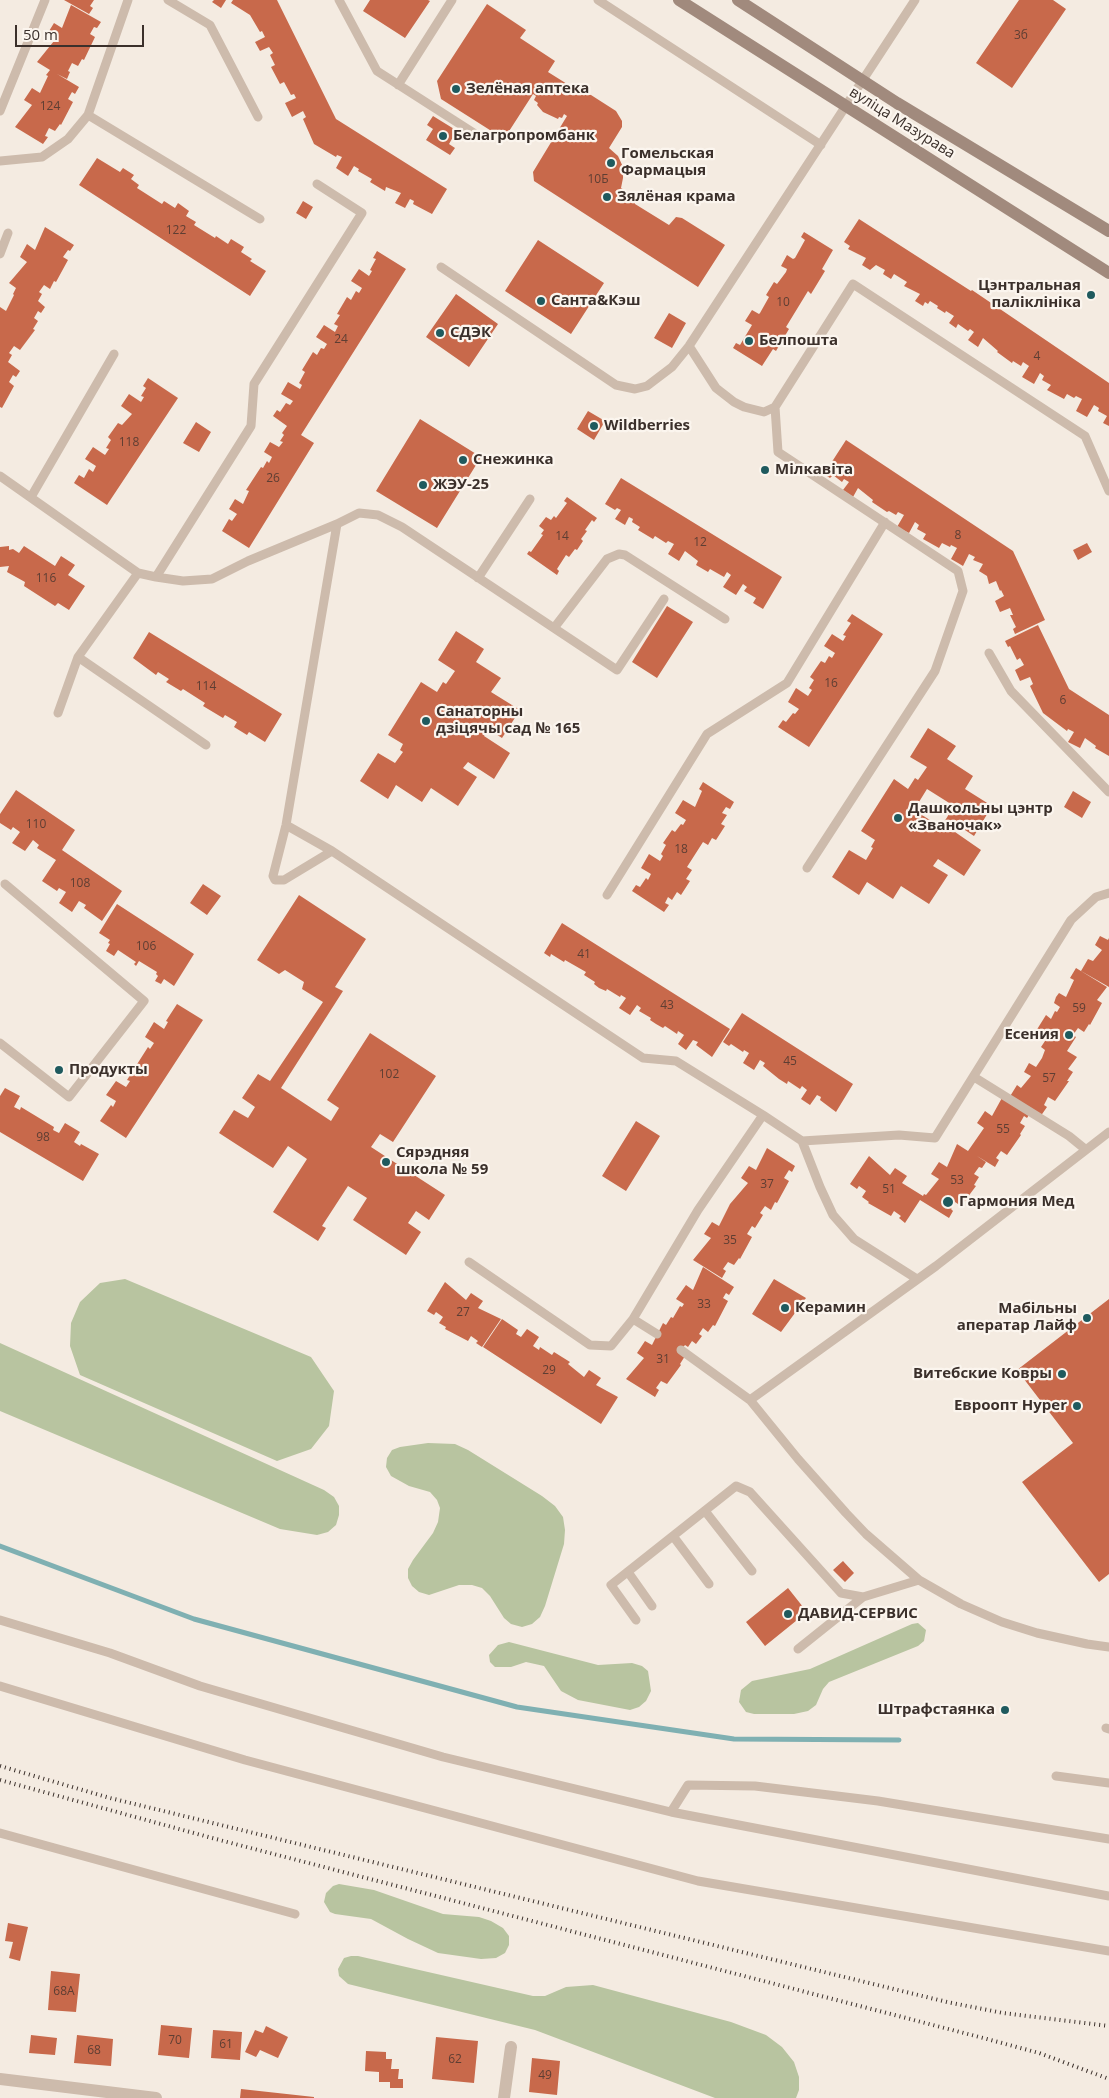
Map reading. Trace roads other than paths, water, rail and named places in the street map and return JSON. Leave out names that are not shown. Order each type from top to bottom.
[{"type":"main road","name":"вуліца Мазурава","points":[[678,0],[1109,273]]},
{"type":"main road","name":"вуліца Мазурава","points":[[738,0],[863,81],[1109,232]]},
{"type":"street","points":[[504,2098],[510,2047]]},
{"type":"street","points":[[0,2079],[156,2098]]},
{"type":"lane","points":[[0,111],[45,0]]},
{"type":"lane","points":[[0,161],[42,157],[68,139],[88,115],[128,0]]},
{"type":"lane","points":[[168,0],[210,25],[258,117]]},
{"type":"lane","points":[[339,0],[377,71],[480,138]]},
{"type":"lane","points":[[398,85],[452,0]]},
{"type":"lane","points":[[598,0],[821,145]]},
{"type":"lane","points":[[441,267],[610,381],[624,388],[634,389],[647,386],[678,361],[689,346],[915,0]]},
{"type":"lane","points":[[88,115],[260,219]]},
{"type":"lane","points":[[156,578],[251,426],[254,384],[362,213],[317,184]]},
{"type":"lane","points":[[0,254],[8,233]]},
{"type":"lane","points":[[807,868],[934,671],[963,591],[958,571],[778,452],[775,408],[853,284],[1085,436],[1109,491]]},
{"type":"lane","points":[[689,346],[716,388],[734,402],[744,407],[764,412],[775,408]]},
{"type":"lane","points":[[32,497],[114,354]]},
{"type":"lane","points":[[0,476],[138,573],[156,578],[184,581],[212,579],[248,561],[338,524],[359,512],[378,515],[402,527],[618,670],[664,598]]},
{"type":"lane","points":[[478,578],[530,500]]},
{"type":"lane","points":[[607,895],[707,734],[787,684],[885,522]]},
{"type":"lane","points":[[332,850],[284,880],[275,880],[273,871],[286,825],[338,524]]},
{"type":"lane","points":[[554,628],[607,559],[619,554],[725,619]]},
{"type":"lane","points":[[58,712],[78,656],[138,573]]},
{"type":"lane","points":[[989,653],[1010,691],[1109,792]]},
{"type":"lane","points":[[78,656],[206,745]]},
{"type":"lane","points":[[286,825],[332,850],[643,1058],[676,1061],[764,1115],[802,1141],[833,1215],[854,1239],[916,1279]]},
{"type":"lane","points":[[0,1043],[69,1097],[144,1001],[5,884]]},
{"type":"lane","points":[[802,1141],[898,1135],[935,1138],[1071,920],[1096,897],[1109,893]]},
{"type":"lane","points":[[974,1077],[1069,1136],[1085,1149]]},
{"type":"lane","points":[[470,1262],[590,1345],[611,1346],[633,1319],[698,1210],[764,1115]]},
{"type":"lane","points":[[750,1400],[916,1279],[1109,1132]]},
{"type":"lane","points":[[633,1319],[657,1334]]},
{"type":"lane","points":[[681,1350],[750,1400],[804,1466],[846,1513],[866,1534],[919,1580],[961,1604],[1002,1622],[1045,1635],[1109,1647]]},
{"type":"lane","points":[[636,1620],[611,1584],[736,1486],[750,1492],[841,1593],[863,1597]]},
{"type":"lane","points":[[704,1511],[752,1571]]},
{"type":"lane","points":[[673,1536],[709,1584]]},
{"type":"lane","points":[[628,1572],[652,1606]]},
{"type":"lane","points":[[798,1649],[863,1597],[919,1580]]},
{"type":"lane","points":[[0,1620],[110,1653],[200,1686],[434,1754],[670,1812],[1109,1896]]},
{"type":"lane","points":[[0,1686],[245,1760],[698,1881],[1109,1951]]},
{"type":"lane","points":[[1056,1776],[1109,1783]]},
{"type":"lane","points":[[670,1812],[688,1785],[755,1786],[878,1801],[1109,1839]]},
{"type":"lane","points":[[0,1833],[295,1914]]},
{"type":"waterway","points":[[0,1546],[194,1619],[517,1707],[734,1739],[899,1740]]},
{"type":"railway","points":[[0,1766],[110,1798],[947,2002],[1003,2013],[1109,2026]]},
{"type":"railway","points":[[0,1780],[212,1838],[1039,2053],[1109,2079]]},
{"type":"place","name":"Зелёная аптека","points":[[456,89]]},
{"type":"place","name":"Белагропромбанк","points":[[443,136]]},
{"type":"place","name":"Гомельская Фармацыя","points":[[611,163]]},
{"type":"place","name":"Зялёная крама","points":[[607,197]]},
{"type":"place","name":"Цэнтральная паліклініка","points":[[1091,295]]},
{"type":"place","name":"Санта&Кэш","points":[[541,301]]},
{"type":"place","name":"СДЭК","points":[[440,333]]},
{"type":"place","name":"Белпошта","points":[[749,341]]},
{"type":"place","name":"Wildberries","points":[[594,426]]},
{"type":"place","name":"Снежинка","points":[[463,460]]},
{"type":"place","name":"Мілкавіта","points":[[765,470]]},
{"type":"place","name":"ЖЭУ-25","points":[[423,485]]},
{"type":"place","name":"Санаторны дзіцячы сад № 165","points":[[426,721]]},
{"type":"place","name":"Дашкольны цэнтр «Званочак»","points":[[898,818]]},
{"type":"place","name":"Есения","points":[[1069,1035]]},
{"type":"place","name":"Продукты","points":[[59,1070]]},
{"type":"place","name":"Сярэдняя школа № 59","points":[[386,1162]]},
{"type":"place","name":"Гармония Мед","points":[[948,1202]]},
{"type":"place","name":"Керамин","points":[[785,1308]]},
{"type":"place","name":"Мабільны аператар Лайф","points":[[1087,1318]]},
{"type":"place","name":"Витебские Ковры","points":[[1062,1374]]},
{"type":"place","name":"Евроопт Hyper","points":[[1077,1406]]},
{"type":"place","name":"ДАВИД-СЕРВИС","points":[[788,1614]]},
{"type":"place","name":"Штрафстаянка","points":[[1005,1710]]}]
